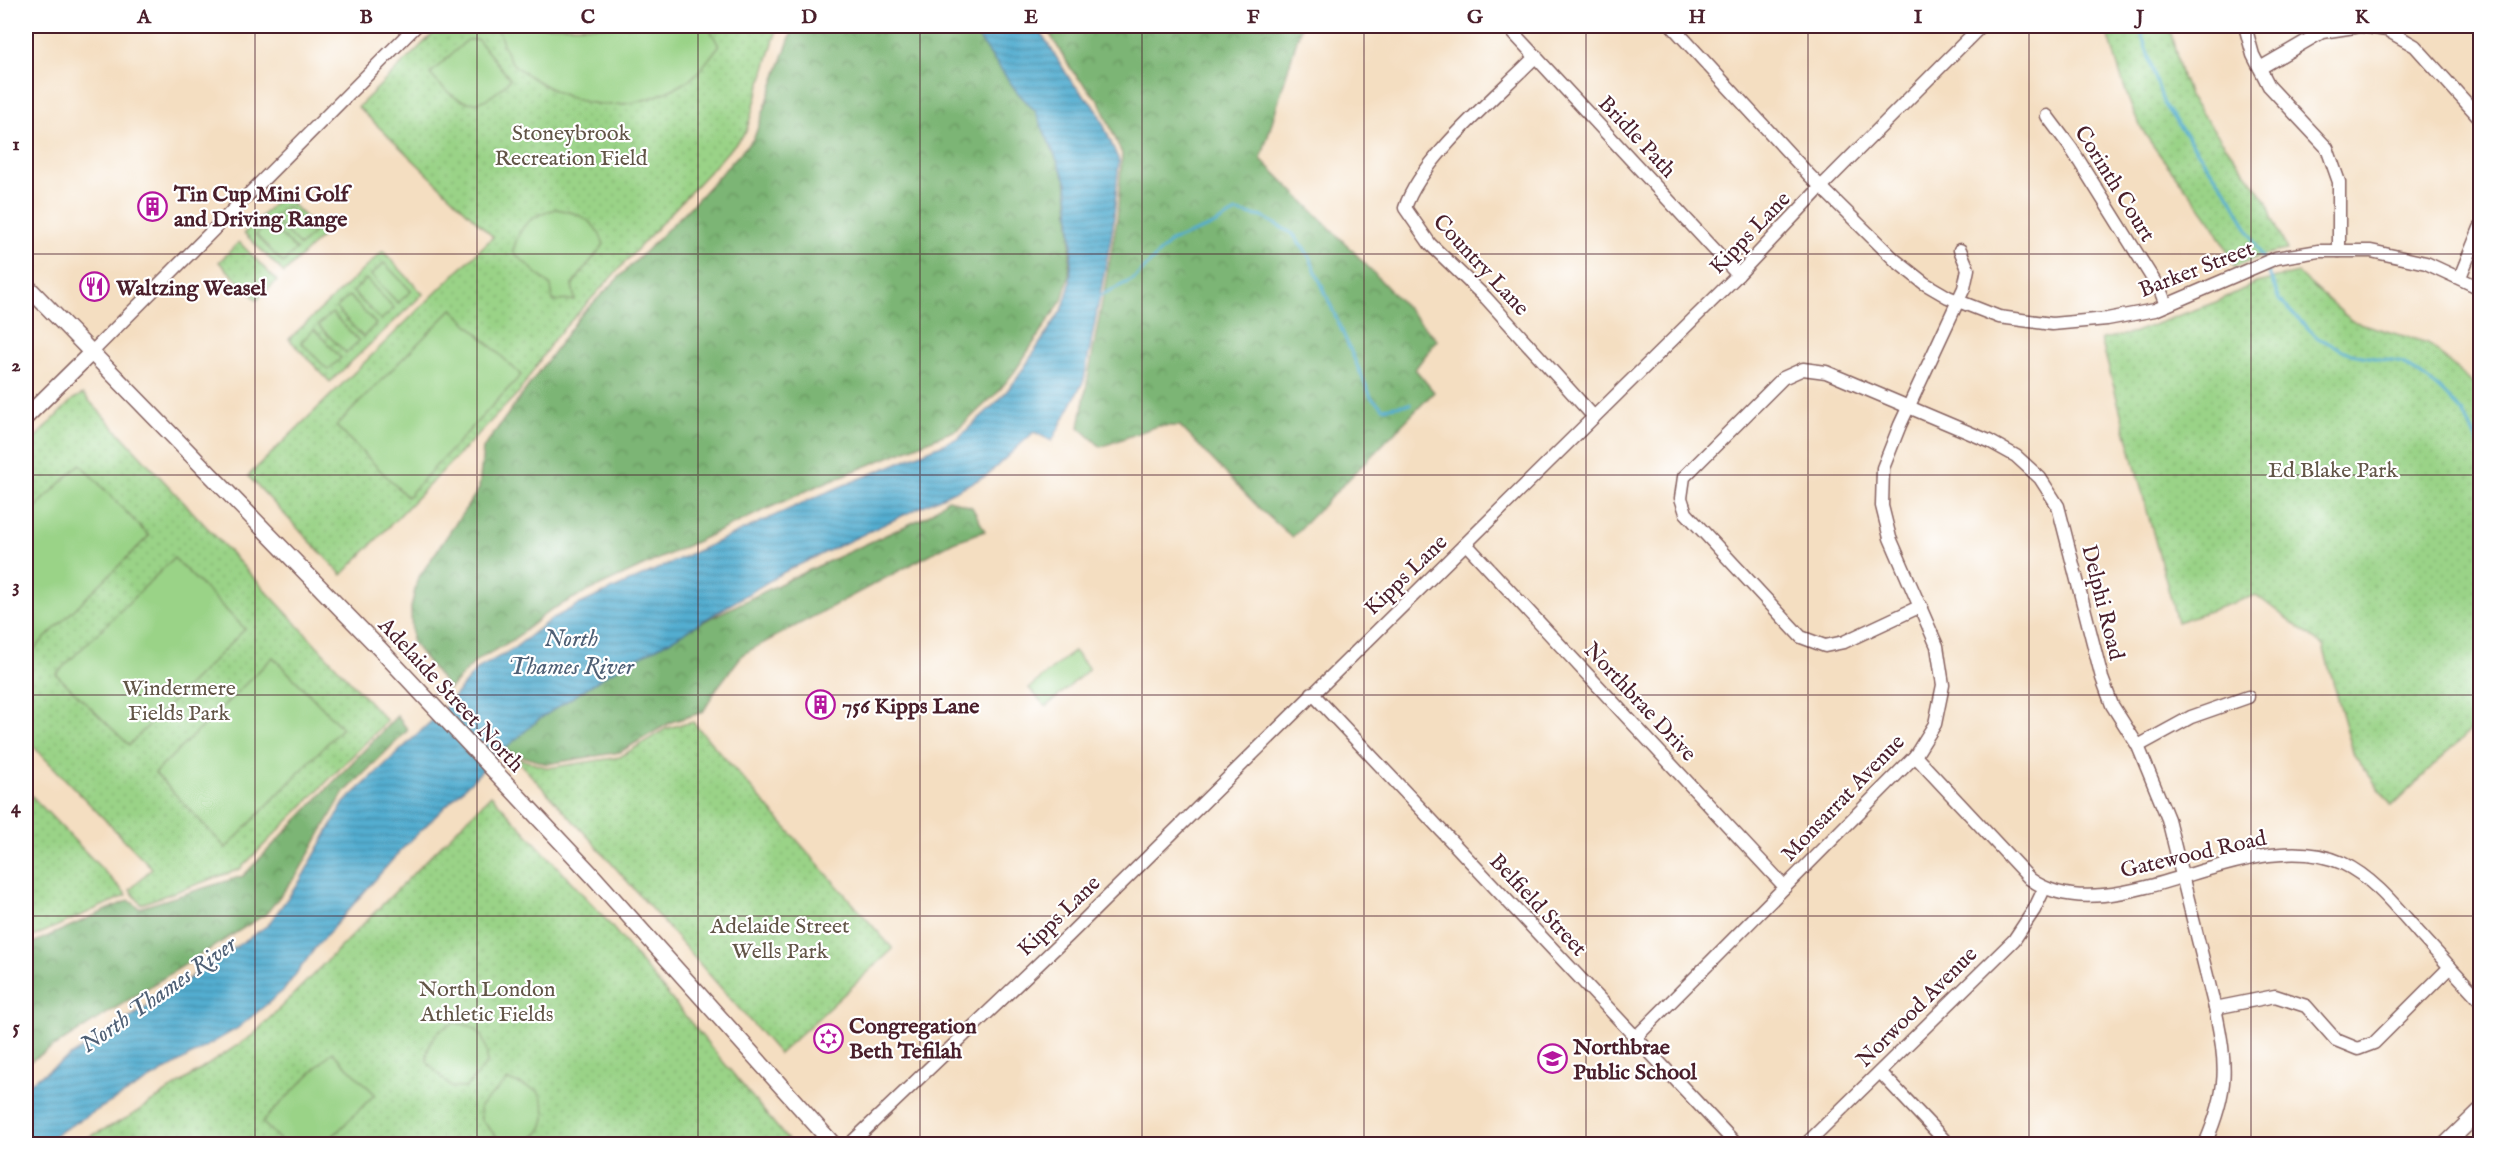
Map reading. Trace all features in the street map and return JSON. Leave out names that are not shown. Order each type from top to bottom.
[{"type":"main road","name":"Adelaide Street North","points":[[26,285],[379,648],[592,875],[833,1144]]},
{"type":"main road","points":[[26,417],[91,353]]},
{"type":"main road","points":[[2446,1144],[2481,1111]]},
{"type":"street","points":[[91,353],[416,26]]},
{"type":"street","name":"Bridle Path","points":[[1507,26],[1738,275]]},
{"type":"street","name":"Barker Street","points":[[1672,26],[1821,187],[1895,260],[1924,283],[1959,302],[1999,317],[2052,324],[2106,319],[2155,309],[2272,260],[2319,251],[2371,251],[2426,263],[2481,288]]},
{"type":"street","name":"Kipps Lane","points":[[850,1144],[1068,936],[1312,693],[1466,544],[1738,275],[1821,187],[1981,26]]},
{"type":"street","points":[[2245,26],[2253,55],[2269,86],[2327,148],[2339,182],[2339,251]]},
{"type":"street","points":[[2260,68],[2322,32],[2361,26],[2388,30],[2415,46],[2481,118]]},
{"type":"street","name":"Country Lane","points":[[1536,56],[1436,158],[1410,191],[1405,208],[1430,244],[1486,298],[1594,417]]},
{"type":"street","name":"Corinth Court","points":[[2048,116],[2071,148],[2161,292],[2166,305]]},
{"type":"street","points":[[2460,278],[2481,228]]},
{"type":"street","name":"Monsarrat Avenue","points":[[1636,1037],[1915,756],[1935,724],[1943,685],[1937,646],[1890,538],[1882,506],[1883,468],[1909,406],[1959,302],[1968,269],[1960,250]]},
{"type":"street","name":"Delphi Road","points":[[1921,606],[1844,642],[1825,646],[1801,637],[1686,513],[1681,498],[1684,477],[1783,378],[1803,369],[1826,372],[1989,441],[2016,456],[2040,478],[2058,506],[2102,678],[2112,705],[2138,746],[2168,819],[2215,1008],[2225,1055],[2224,1085],[2216,1121],[2205,1144]]},
{"type":"street","name":"Northbrae Drive","points":[[1466,544],[1785,887]]},
{"type":"street","name":"Belfield Street","points":[[1312,693],[1736,1144]]},
{"type":"street","points":[[2138,746],[2191,717],[2248,697]]},
{"type":"street","points":[[1915,756],[2030,879],[2044,889]]},
{"type":"street","name":"Gatewood Road","points":[[2044,889],[2092,896],[2129,891],[2248,859],[2289,853],[2316,854],[2344,864],[2382,891],[2481,1000]]},
{"type":"street","name":"Norwood Avenue","points":[[1806,1144],[2014,940],[2034,910],[2044,889]]},
{"type":"street","points":[[2215,1008],[2275,996],[2306,1006],[2336,1040],[2358,1049],[2374,1044],[2450,967]]},
{"type":"street","points":[[1880,1072],[1948,1144]]},
{"type":"green space","name":"Stoneybrook Recreation Field","points":[[441,26],[778,26],[746,132],[554,339],[519,392],[342,575],[248,476],[493,237],[358,107]]},
{"type":"green space","points":[[497,26],[708,26],[719,46],[694,76],[666,92],[631,103],[597,104],[562,94],[520,70],[508,56]]},
{"type":"green space","points":[[794,26],[973,26],[1035,105],[1066,176],[1071,235],[1069,276],[1062,300],[1015,371],[998,392],[958,429],[817,486],[578,596],[549,611],[513,640],[477,660],[449,689],[412,642],[411,608],[417,580],[479,489],[483,448],[580,316],[693,204],[754,138]]},
{"type":"green space","points":[[1045,26],[1301,26],[1261,159],[1437,340],[1415,369],[1434,392],[1292,537],[1260,509],[1180,426],[1157,426],[1101,447],[1079,427],[1117,220],[1122,154],[1099,101],[1073,72]]},
{"type":"green space","points":[[2106,26],[2169,26],[2182,77],[2190,98],[2268,202],[2272,217],[2287,250],[2266,254],[2234,267],[2226,248],[2205,213],[2157,151],[2139,123],[2122,82]]},
{"type":"green space","points":[[467,40],[478,40],[510,79],[488,98],[478,102],[459,100],[430,74]]},
{"type":"green space","points":[[283,195],[323,235],[284,273],[244,233]]},
{"type":"green space","points":[[286,206],[313,233],[300,246],[273,218]]},
{"type":"green space","points":[[556,209],[586,219],[596,229],[604,244],[572,285],[575,300],[553,301],[551,286],[513,252],[522,228],[527,223],[539,215]]},
{"type":"green space","points":[[269,223],[296,250],[283,263],[256,235]]},
{"type":"green space","points":[[239,242],[277,281],[257,300],[219,262]]},
{"type":"green space","points":[[383,251],[423,294],[330,382],[289,339]]},
{"type":"green space","points":[[384,263],[411,291],[398,303],[371,275]]},
{"type":"green space","name":"Ed Blake Park","points":[[2298,273],[2352,321],[2428,343],[2480,390],[2480,721],[2392,806],[2354,755],[2323,646],[2256,595],[2177,622],[2101,339],[2129,334],[2216,302],[2256,283]]},
{"type":"green space","points":[[366,279],[394,308],[381,320],[353,292]]},
{"type":"green space","points":[[349,296],[376,324],[363,337],[336,308]]},
{"type":"green space","points":[[452,309],[521,375],[407,497],[336,426]]},
{"type":"green space","points":[[332,313],[359,341],[346,353],[318,325]]},
{"type":"green space","points":[[314,329],[341,358],[328,370],[301,342]]},
{"type":"green space","name":"Windermere Fields Park","points":[[83,394],[387,721],[240,869],[141,904],[130,890],[152,868],[26,739],[26,447],[73,399]]},
{"type":"green space","points":[[80,464],[149,536],[33,650],[26,643],[26,517]]},
{"type":"green space","points":[[948,499],[972,507],[985,531],[953,542],[743,654],[717,688],[703,712],[671,722],[620,752],[547,764],[499,749],[539,713],[609,668],[790,579],[927,516]]},
{"type":"green space","points":[[174,558],[245,629],[129,745],[56,674]]},
{"type":"green space","points":[[1074,651],[1089,669],[1046,707],[1029,688]]},
{"type":"green space","points":[[273,657],[342,728],[226,848],[155,773]]},
{"type":"green space","points":[[397,716],[408,730],[343,794],[298,873],[266,914],[26,1064],[26,946],[129,900],[139,908],[243,876]]},
{"type":"green space","name":"Adelaide Street Wells Park","points":[[693,722],[893,949],[779,1054],[591,840],[514,757],[548,768],[620,757],[667,728]]},
{"type":"green space","points":[[26,790],[127,895],[26,940]]},
{"type":"green space","name":"North London Athletic Fields","points":[[491,795],[602,915],[791,1144],[75,1144],[129,1117],[253,1035]]},
{"type":"green space","points":[[454,1023],[469,1026],[475,1030],[480,1034],[486,1047],[487,1063],[465,1088],[451,1087],[427,1062],[428,1048],[433,1038],[442,1029]]},
{"type":"green space","points":[[332,1052],[375,1094],[325,1144],[284,1144],[262,1122]]},
{"type":"green space","points":[[508,1080],[538,1091],[544,1106],[545,1121],[542,1127],[532,1138],[522,1143],[507,1144],[481,1120],[480,1106]]},
{"type":"water","name":"North Thames River","points":[[970,26],[1037,26],[1071,81],[1097,110],[1119,161],[1113,227],[1084,380],[1052,441],[1034,432],[986,476],[784,572],[675,638],[608,674],[538,720],[497,756],[402,849],[316,947],[284,990],[238,1028],[39,1144],[26,1144],[26,1085],[268,925],[300,881],[344,803],[439,714],[477,669],[513,649],[550,620],[578,605],[818,496],[958,438],[999,400],[1016,380],[1063,308],[1070,284],[1072,242],[1067,183],[1035,111],[1017,92]]},
{"type":"waterway","points":[[2139,26],[2164,105],[2232,199],[2263,259]]},
{"type":"waterway","points":[[1097,297],[1134,279],[1171,241],[1211,226],[1236,212],[1263,217],[1293,234],[1309,256],[1371,397],[1383,408],[1410,404]]},
{"type":"waterway","points":[[2266,265],[2279,300],[2318,338],[2351,354],[2403,363],[2437,387],[2463,412],[2480,447]]},
{"type":"place","name":"Tin Cup Mini Golf and Driving Range","points":[[153,206]]},
{"type":"place","name":"Waltzing Weasel","points":[[95,287]]},
{"type":"place","name":"756 Kipps Lane","points":[[821,705]]},
{"type":"place","name":"Congregation Beth Tefilah","points":[[828,1038]]},
{"type":"place","name":"Northbrae Public School","points":[[1552,1059]]}]
